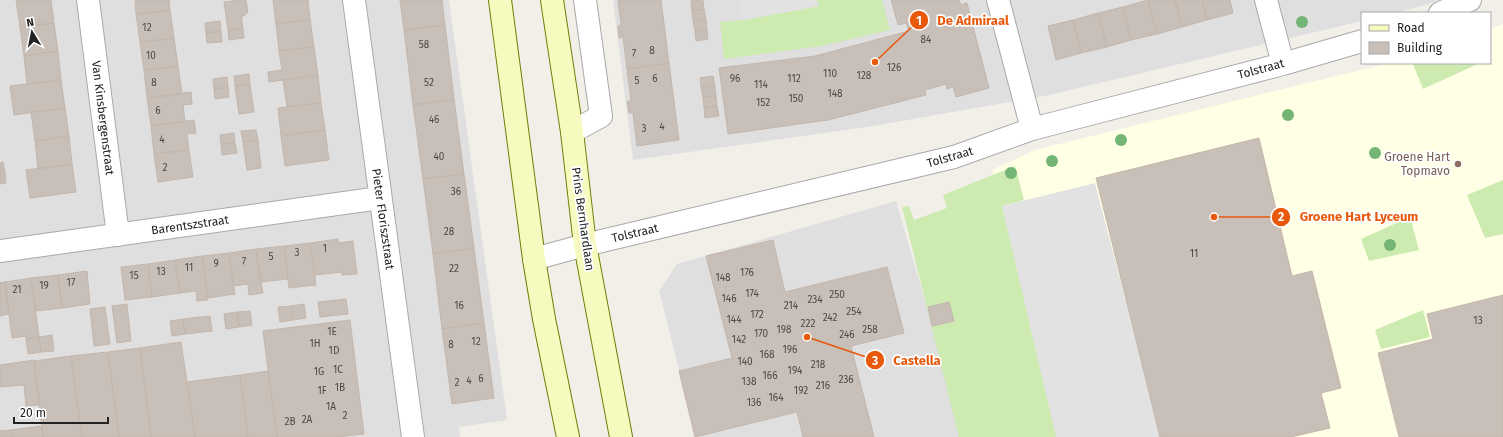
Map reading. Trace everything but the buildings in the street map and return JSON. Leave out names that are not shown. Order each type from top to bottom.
[{"type":"main road","points":[[500,0],[534,258],[568,437]]},
{"type":"main road","name":"Prins Bernhardlaan","points":[[552,0],[572,132],[584,245],[621,437]]},
{"type":"street","name":"Van Kinsbergenstraat","points":[[88,0],[118,235]]},
{"type":"street","name":"Pieter Floriszstraat","points":[[354,0],[413,437]]},
{"type":"street","points":[[572,132],[600,116],[585,0]]},
{"type":"street","points":[[998,0],[1032,129]]},
{"type":"street","points":[[1266,0],[1283,64]]},
{"type":"street","points":[[1442,12],[1470,0]]},
{"type":"street","name":"Tolstraat","points":[[534,258],[954,157],[1032,129],[1283,64],[1361,41]]},
{"type":"street","name":"Barentszstraat","points":[[0,251],[380,198]]},
{"type":"shaded area","points":[[0,0],[449,0],[507,420],[459,427],[460,437],[0,437]]},
{"type":"shaded area","points":[[613,0],[1438,0],[1426,5],[1398,12],[1361,12],[1361,21],[1049,95],[873,126],[633,160]]},
{"type":"shaded area","points":[[739,0],[817,0],[819,6],[744,20]]},
{"type":"shaded area","points":[[1503,24],[1503,437],[1055,437],[992,170],[1035,150],[1385,64],[1491,64],[1491,29]]},
{"type":"shaded area","points":[[1095,183],[1161,437],[1056,437],[1002,206]]},
{"type":"shaded area","points":[[896,201],[965,437],[696,437],[659,291],[677,264]]},
{"type":"green space","points":[[817,0],[882,0],[890,30],[821,46],[724,59],[720,22],[744,20],[818,6]]},
{"type":"green space","points":[[1413,64],[1478,64],[1423,89]]},
{"type":"green space","points":[[1015,166],[1024,200],[1002,206],[1060,437],[959,437],[902,207],[909,206],[914,220],[947,208],[943,195]]},
{"type":"green space","points":[[1503,180],[1503,234],[1485,238],[1467,195]]},
{"type":"green space","points":[[1410,217],[1419,250],[1369,261],[1361,239]]},
{"type":"green space","points":[[1423,310],[1430,337],[1381,349],[1375,330]]},
{"type":"place","name":"De Admiraal","points":[[875,62]]},
{"type":"place","name":"Groene Hart Topmavo","points":[[1458,164]]},
{"type":"place","name":"Groene Hart Lyceum","points":[[1214,217]]},
{"type":"place","name":"Castella","points":[[807,337]]}]
